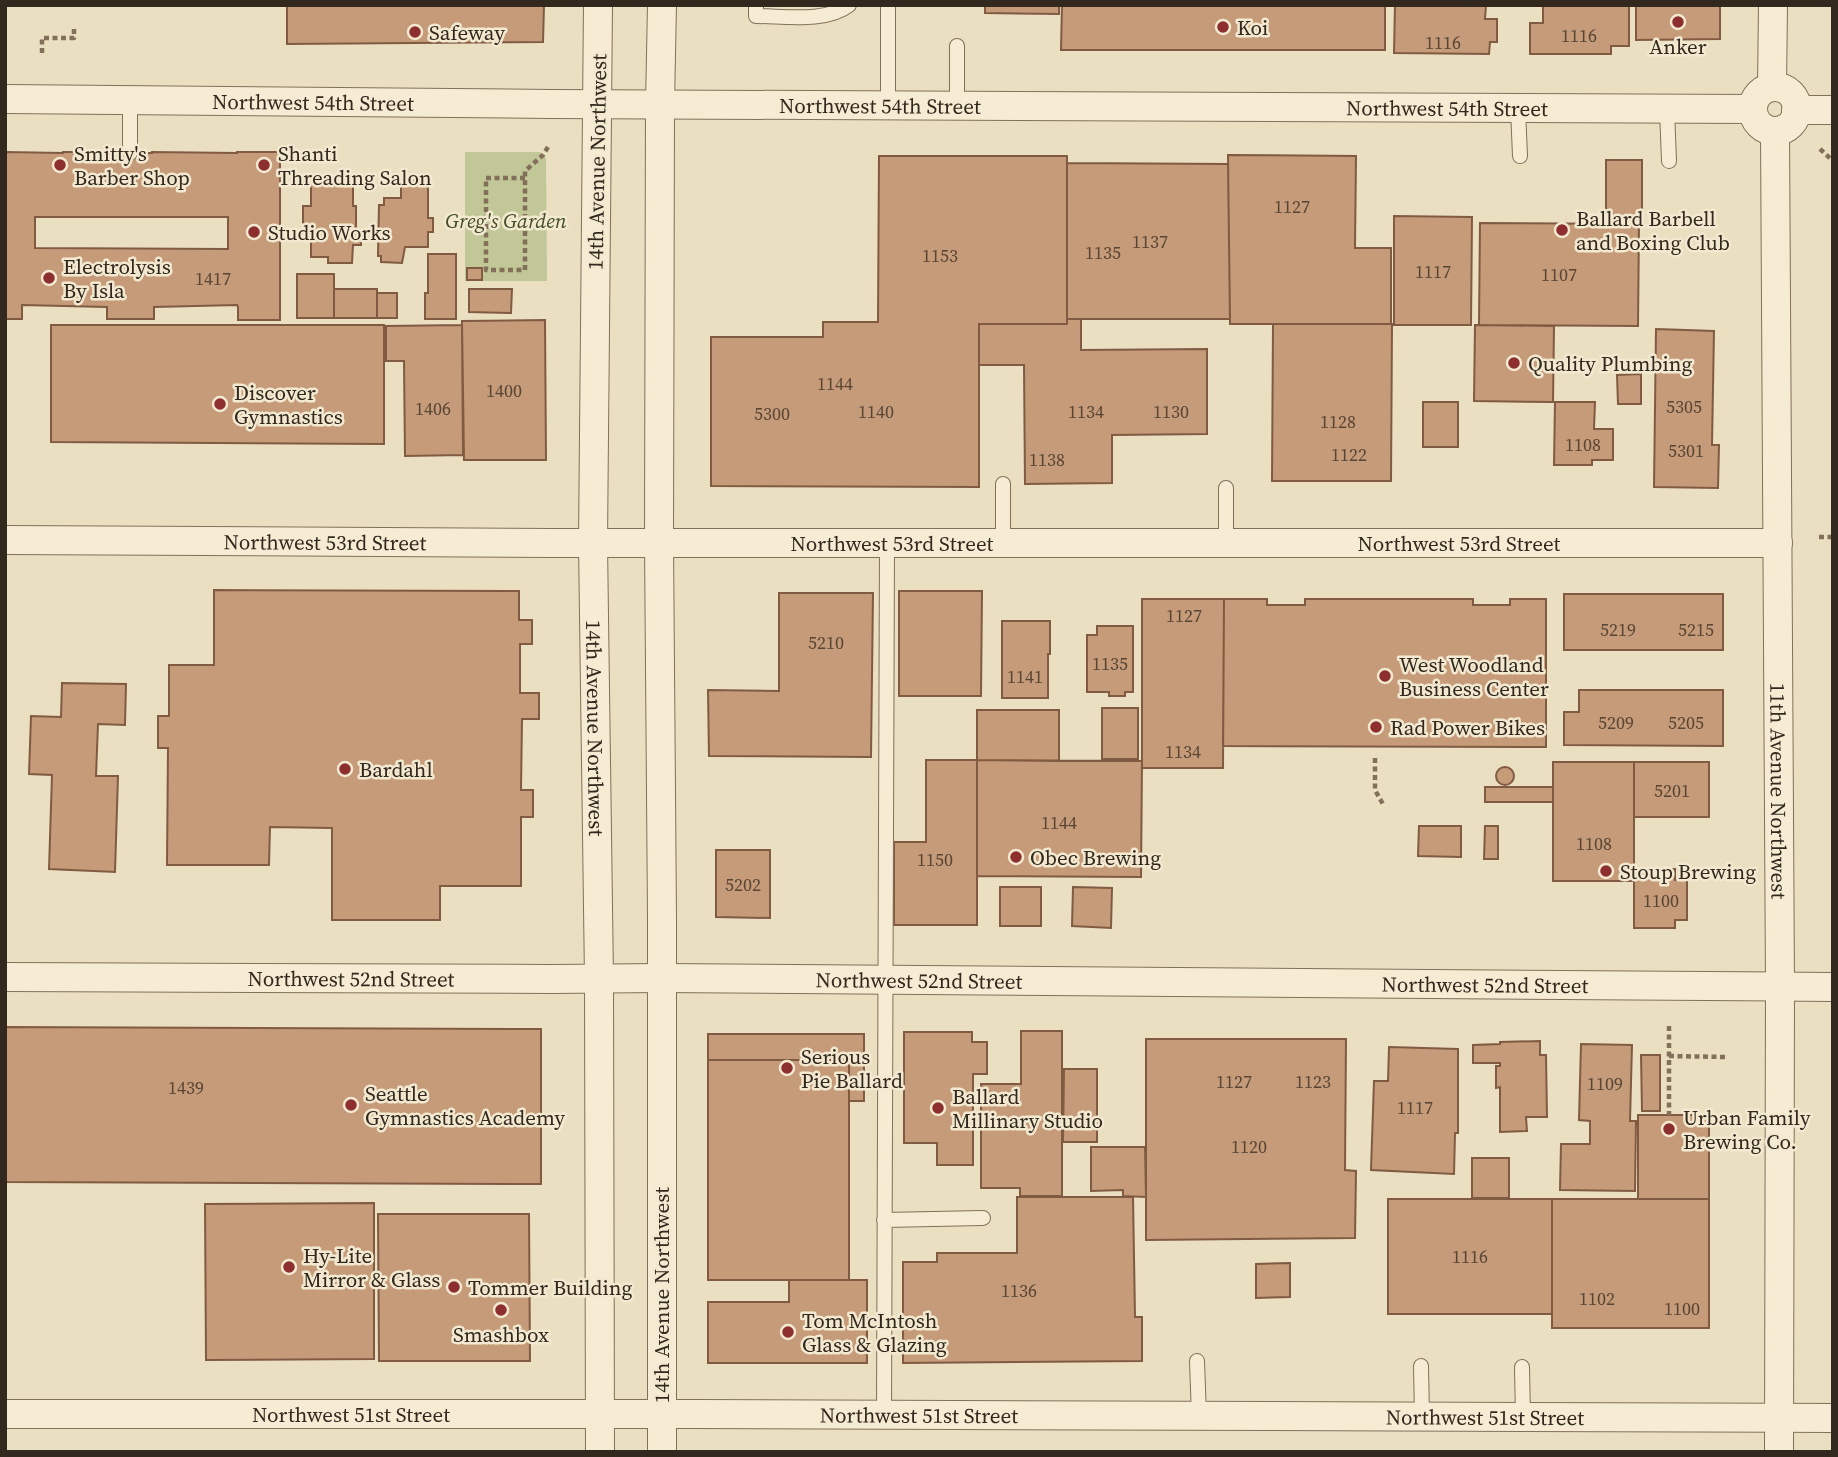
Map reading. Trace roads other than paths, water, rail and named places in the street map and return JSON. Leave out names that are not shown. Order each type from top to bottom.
[{"type":"street","name":"14th Avenue Northwest","points":[[598,5],[593,543],[599,979],[600,1452]]},
{"type":"street","name":"14th Avenue Northwest","points":[[662,5],[659,541],[662,1452]]},
{"type":"street","points":[[1772,87],[1773,5]]},
{"type":"street","points":[[1772,87],[1787,91],[1792,96],[1796,110],[1791,124],[1779,131],[1765,130],[1759,125],[1753,109],[1759,94],[1772,87]]},
{"type":"street","name":"Northwest 54th Street","points":[[5,99],[1753,109]]},
{"type":"street","points":[[1796,110],[1833,110]]},
{"type":"street","name":"11th Avenue Northwest","points":[[1775,131],[1780,986],[1779,1452]]},
{"type":"street","name":"Northwest 53rd Street","points":[[5,540],[1778,543]]},
{"type":"street","name":"Northwest 52nd Street","points":[[5,977],[661,978],[1833,987]]},
{"type":"street","name":"Northwest 51st Street","points":[[5,1414],[1833,1418]]},
{"type":"lane","points":[[756,11],[827,16],[842,11],[849,5]]},
{"type":"lane","points":[[888,5],[888,105]]},
{"type":"lane","points":[[957,46],[957,105]]},
{"type":"lane","points":[[130,100],[130,153]]},
{"type":"lane","points":[[1518,109],[1520,156]]},
{"type":"lane","points":[[1667,110],[1669,161]]},
{"type":"lane","points":[[1003,484],[1003,542]]},
{"type":"lane","points":[[1226,488],[1226,542]]},
{"type":"lane","points":[[884,1415],[887,541]]},
{"type":"lane","points":[[884,1220],[983,1218]]},
{"type":"lane","points":[[1197,1361],[1199,1416]]},
{"type":"lane","points":[[1421,1366],[1422,1417]]},
{"type":"lane","points":[[1522,1367],[1523,1417]]},
{"type":"place","name":"Anker","points":[[1678,22]]},
{"type":"place","name":"Koi","points":[[1223,27]]},
{"type":"place","name":"Safeway","points":[[415,32]]},
{"type":"place","name":"Smitty's Barber Shop","points":[[60,165]]},
{"type":"place","name":"Shanti Threading Salon","points":[[264,165]]},
{"type":"place","name":"Ballard Barbell and Boxing Club","points":[[1562,230]]},
{"type":"place","name":"Studio Works","points":[[254,232]]},
{"type":"place","name":"Electrolysis By Isla","points":[[49,278]]},
{"type":"place","name":"Quality Plumbing","points":[[1514,363]]},
{"type":"place","name":"Discover Gymnastics","points":[[220,404]]},
{"type":"place","name":"West Woodland Business Center","points":[[1385,676]]},
{"type":"place","name":"Rad Power Bikes","points":[[1376,727]]},
{"type":"place","name":"Bardahl","points":[[345,769]]},
{"type":"place","name":"Obec Brewing","points":[[1016,857]]},
{"type":"place","name":"Stoup Brewing","points":[[1606,871]]},
{"type":"place","name":"Serious Pie Ballard","points":[[787,1068]]},
{"type":"place","name":"Seattle Gymnastics Academy","points":[[351,1105]]},
{"type":"place","name":"Ballard Millinary Studio","points":[[938,1108]]},
{"type":"place","name":"Urban Family Brewing Co.","points":[[1669,1129]]},
{"type":"place","name":"Hy-Lite Mirror & Glass","points":[[289,1267]]},
{"type":"place","name":"Tommer Building","points":[[454,1287]]},
{"type":"place","name":"Smashbox","points":[[501,1310]]},
{"type":"place","name":"Tom McIntosh Glass & Glazing","points":[[788,1332]]},
{"type":"park label","name":"Greg's Garden","points":[[506,220]]}]
